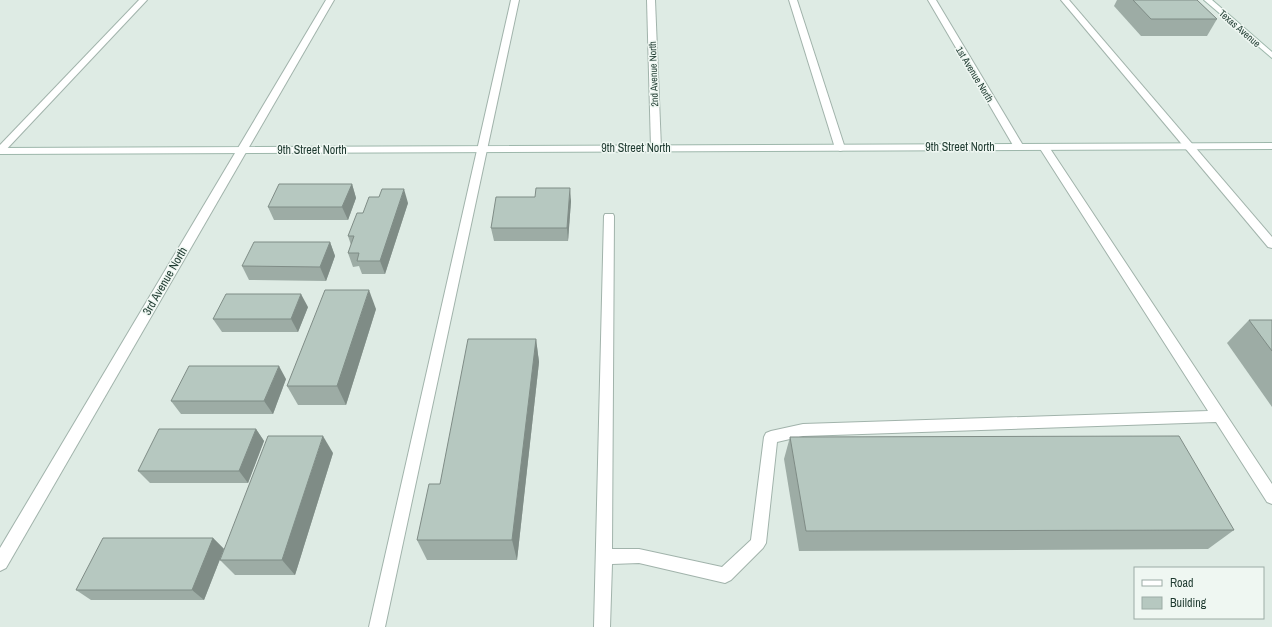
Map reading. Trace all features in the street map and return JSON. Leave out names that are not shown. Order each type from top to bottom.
[{"type":"street","points":[[0,151],[143,0]]},
{"type":"street","name":"3rd Avenue North","points":[[0,563],[330,0]]},
{"type":"street","points":[[377,627],[515,0]]},
{"type":"street","name":"2nd Avenue North","points":[[650,0],[656,148]]},
{"type":"street","points":[[793,0],[840,148]]},
{"type":"street","name":"1st Avenue North","points":[[932,0],[1019,147]]},
{"type":"street","points":[[1065,0],[1272,244]]},
{"type":"street","name":"Texas Avenue","points":[[1208,0],[1272,56]]},
{"type":"street","name":"9th Street North","points":[[0,151],[1272,146]]},
{"type":"street","points":[[1044,147],[1272,497]]},
{"type":"street","points":[[602,627],[610,216]]},
{"type":"street","points":[[604,557],[639,556],[725,575],[758,543],[764,483],[771,438],[803,430],[1219,416]]},
{"type":"building","points":[[1133,0],[1197,0],[1217,19],[1151,19]]},
{"type":"building","points":[[279,184],[352,184],[342,207],[268,207]]},
{"type":"building","points":[[536,188],[570,188],[567,228],[491,228],[496,197],[535,197]]},
{"type":"building","points":[[382,189],[404,189],[380,261],[357,261],[359,253],[348,253],[354,236],[348,236],[357,213],[363,213],[369,197],[379,197]]},
{"type":"building","points":[[254,242],[330,242],[320,267],[242,266]]},
{"type":"building","points":[[325,290],[369,290],[337,386],[287,386]]},
{"type":"building","points":[[226,294],[301,294],[291,319],[213,319]]},
{"type":"building","points":[[1249,320],[1272,320],[1272,351]]},
{"type":"building","points":[[468,339],[536,339],[512,540],[417,540],[429,484],[440,484]]},
{"type":"building","points":[[189,366],[279,366],[264,401],[171,401]]},
{"type":"building","points":[[159,429],[256,429],[239,471],[138,471]]},
{"type":"building","points":[[268,436],[323,436],[282,560],[220,560]]},
{"type":"building","points":[[1179,436],[1234,530],[806,531],[790,437]]},
{"type":"building","points":[[103,538],[213,538],[192,590],[76,590]]}]
